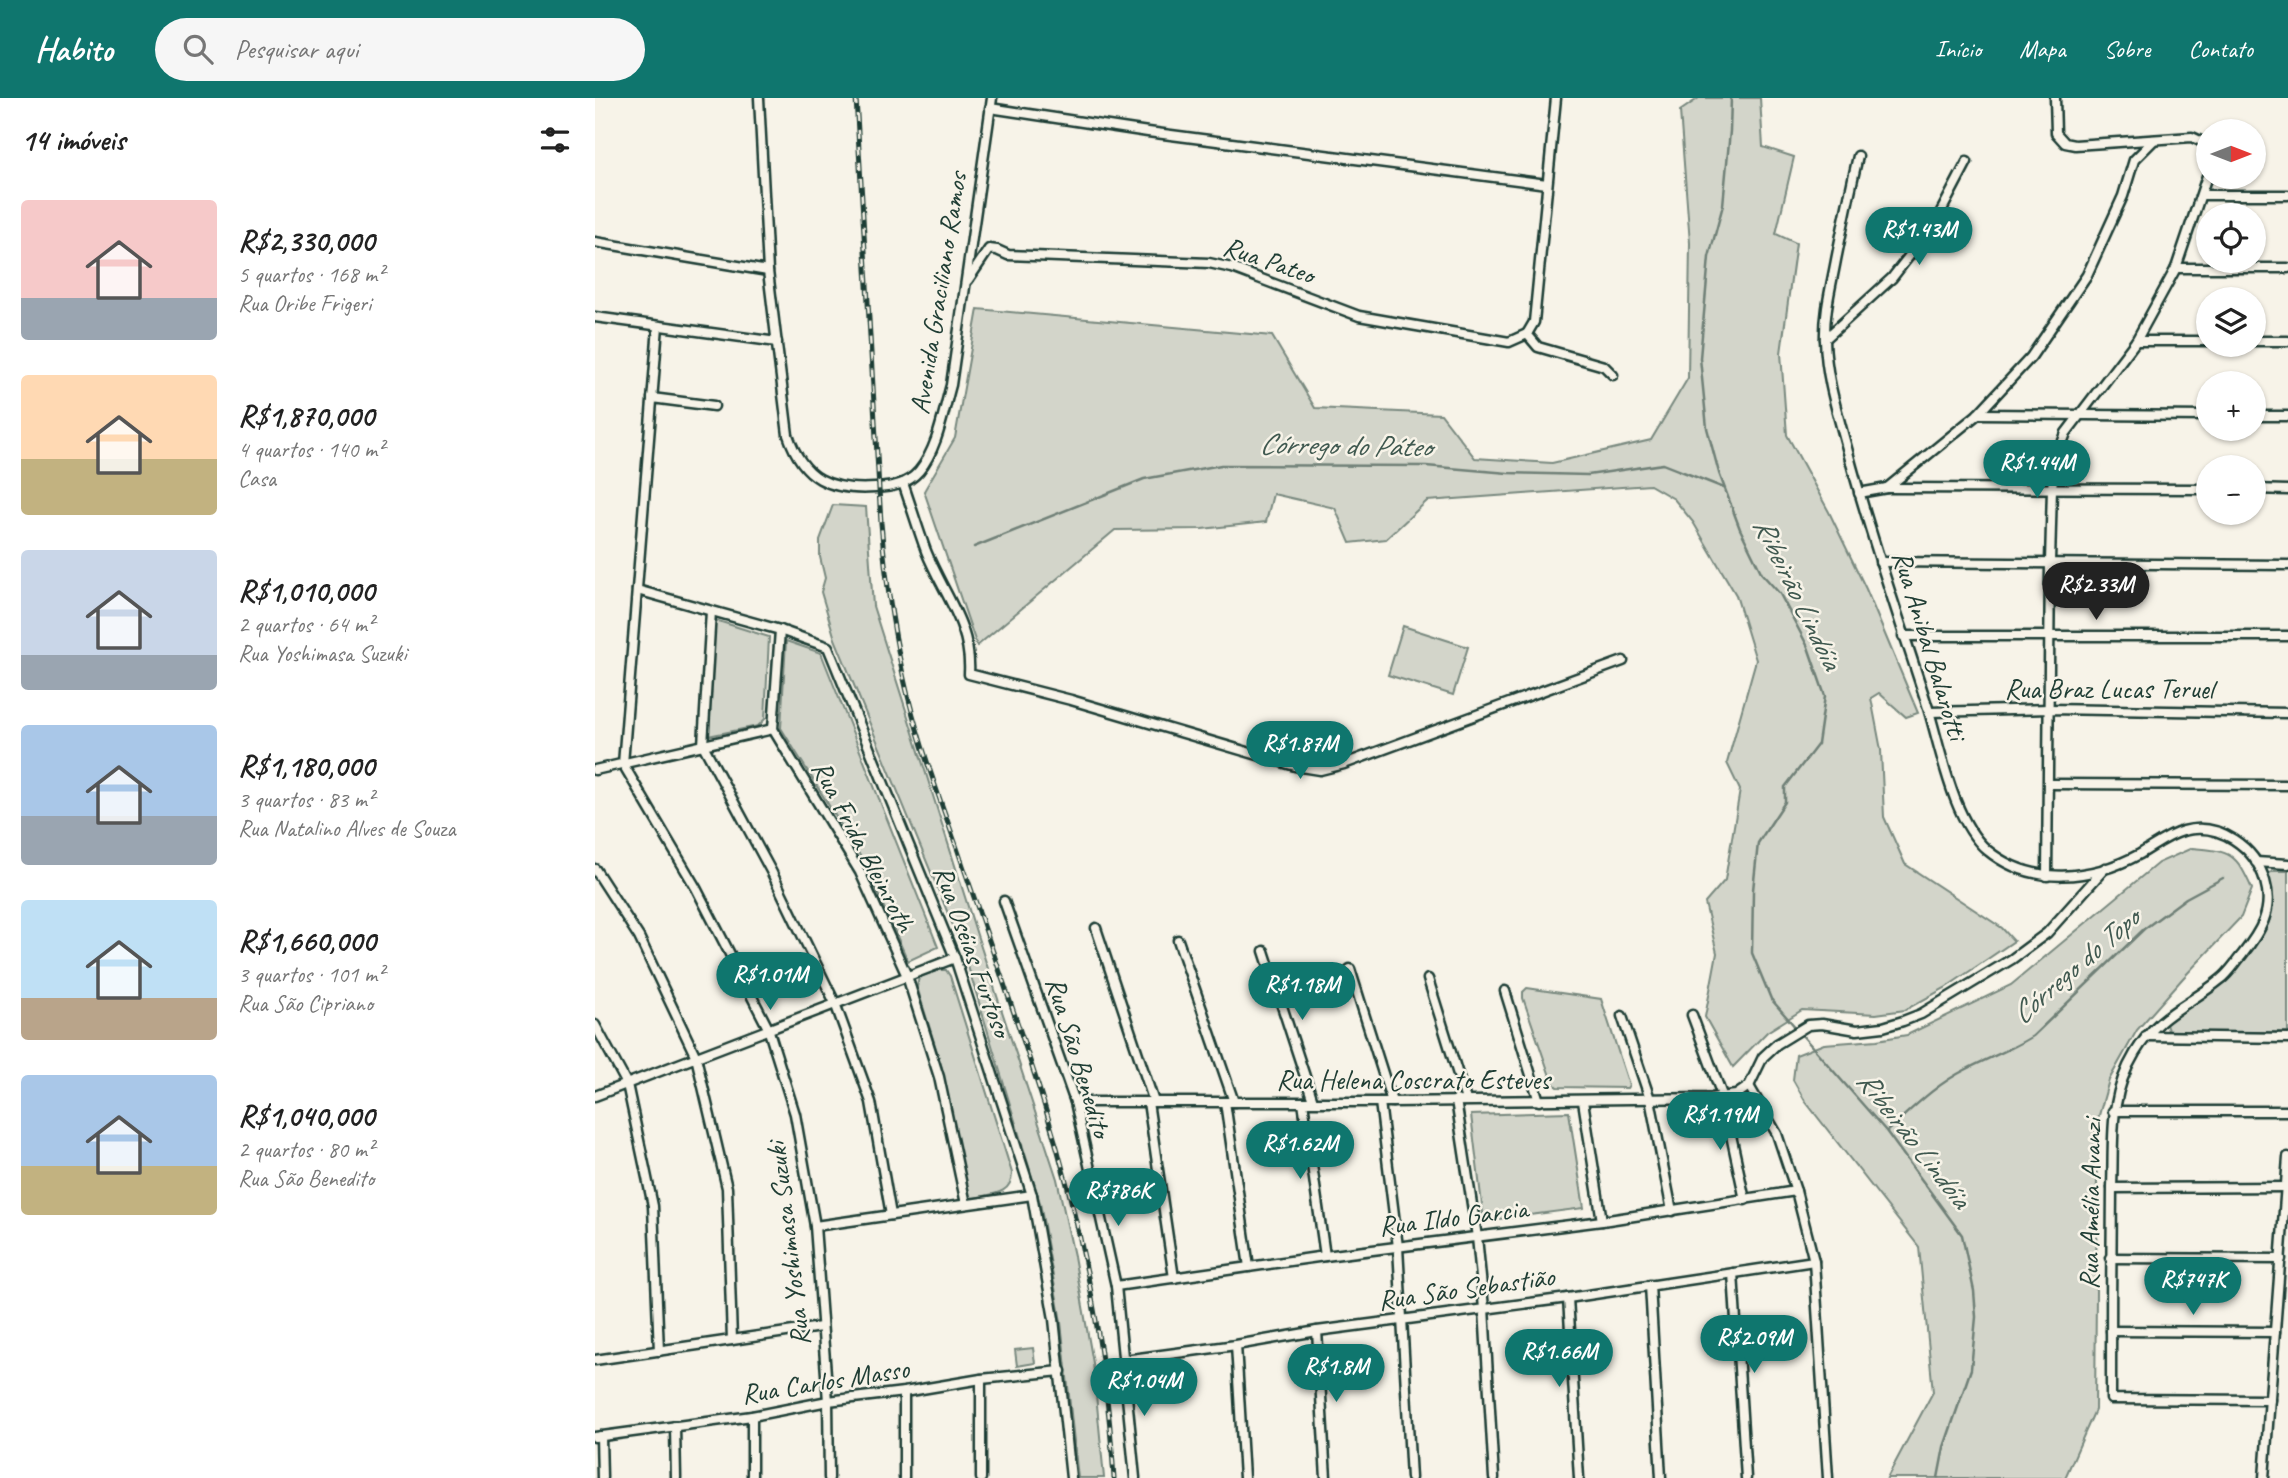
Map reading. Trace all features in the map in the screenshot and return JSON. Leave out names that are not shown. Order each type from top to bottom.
[{"type":"street","points":[[759,98],[768,271],[787,435],[795,455],[823,481],[840,488],[870,488],[903,483],[927,553],[964,631],[968,647],[969,674],[1071,700],[1295,766],[1320,769],[1344,764],[1623,661]]},
{"type":"street","name":"Avenida Graciliano Ramos","points":[[903,483],[924,464],[938,430],[951,385],[992,98]]},
{"type":"street","points":[[1556,98],[1534,322],[1527,334],[1538,347],[1604,366],[1613,374]]},
{"type":"street","points":[[2055,98],[2056,133],[2065,143],[2075,145],[2196,139]]},
{"type":"street","points":[[991,108],[1148,132],[1547,184]]},
{"type":"street","points":[[1887,488],[1978,414],[2031,357],[2087,275],[2123,196],[2133,160],[2153,141]]},
{"type":"street","name":"Rua Anibal Balarotti","points":[[1858,156],[1826,308],[1825,339],[1829,381],[1859,493],[1903,636],[1930,712],[1938,746],[1955,796],[1975,837],[2003,861],[2047,876],[2074,875],[2105,868],[2136,856],[2178,832],[2197,829],[2233,838],[2247,849],[2256,862]]},
{"type":"street","points":[[1825,339],[1892,278],[1935,223],[1967,162]]},
{"type":"street","points":[[2047,876],[2049,562],[2055,462],[2066,433],[2136,341],[2176,268],[2204,189]]},
{"type":"street","points":[[2202,195],[2288,195]]},
{"type":"street","points":[[595,242],[768,271]]},
{"type":"street","name":"Rua Pateo","points":[[967,282],[989,249],[1008,255],[1209,263],[1233,268],[1360,316],[1509,342],[1527,334]]},
{"type":"street","points":[[2176,268],[2288,268]]},
{"type":"street","points":[[595,317],[777,342]]},
{"type":"street","points":[[623,764],[658,326]]},
{"type":"street","points":[[2136,341],[2196,341]]},
{"type":"street","points":[[2266,341],[2288,341]]},
{"type":"street","points":[[652,398],[714,406]]},
{"type":"street","points":[[1978,414],[2196,416]]},
{"type":"street","points":[[2266,416],[2288,416]]},
{"type":"street","points":[[1859,493],[1887,488],[2196,489]]},
{"type":"street","points":[[2266,489],[2288,489]]},
{"type":"street","points":[[1880,562],[2288,565]]},
{"type":"street","name":"Rua Oséias Furtoso","points":[[637,590],[780,630],[828,647],[955,958],[1032,1195],[1054,1319],[1071,1478]]},
{"type":"street","points":[[711,611],[703,745],[772,873],[835,1003],[871,1102],[891,1215]]},
{"type":"street","points":[[595,769],[773,729],[780,630]]},
{"type":"street","points":[[1903,636],[2288,636]]},
{"type":"street","name":"Rua Braz Lucas Teruel","points":[[1930,712],[2049,709],[2288,713]]},
{"type":"street","name":"Rua Frida Bleinroth","points":[[773,729],[860,872],[907,976],[940,1077],[966,1204]]},
{"type":"street","name":"Rua Yoshimasa Suzuki","points":[[623,764],[697,888],[768,1028],[795,1114],[814,1226],[828,1401],[829,1478]]},
{"type":"street","points":[[2049,784],[2288,785]]},
{"type":"street","points":[[2256,862],[2288,864]]},
{"type":"street","name":"Rua Amélia Avanzi","points":[[2256,862],[2264,877],[2268,896],[2266,916],[2258,935],[2221,979],[2178,1007],[2146,1036],[2126,1069],[2113,1111],[2111,1399],[2270,1400]]},
{"type":"street","points":[[1828,1478],[1814,1261],[1796,1191],[1777,1134],[1749,1086],[1763,1057],[1808,1026],[1822,1024],[1857,1030],[1883,1027],[1921,1014],[2012,959],[2047,933],[2105,868]]},
{"type":"street","points":[[595,869],[639,937],[696,1057],[727,1188],[732,1340]]},
{"type":"street","name":"Rua São Benedito","points":[[1004,901],[1075,1102],[1116,1286],[1135,1478]]},
{"type":"street","points":[[1096,928],[1151,1102],[1174,1278]]},
{"type":"street","points":[[1178,940],[1230,1102],[1249,1267]]},
{"type":"street","points":[[1264,951],[1308,1101],[1325,1256]]},
{"type":"street","points":[[595,1096],[955,958]]},
{"type":"street","points":[[1350,969],[1392,1102]]},
{"type":"street","points":[[1428,979],[1466,1100]]},
{"type":"street","points":[[1505,991],[1539,1101]]},
{"type":"street","points":[[1692,1015],[1723,1098],[1745,1200]]},
{"type":"street","points":[[1622,1016],[1650,1099],[1672,1211]]},
{"type":"street","points":[[595,1025],[627,1084],[653,1206],[659,1351]]},
{"type":"street","points":[[2146,1036],[2288,1038]]},
{"type":"street","name":"Rua Helena Coscrato Esteves","points":[[1075,1102],[1583,1101],[1723,1098],[1737,1095],[1749,1086]]},
{"type":"street","points":[[1456,1100],[1484,1308],[1494,1478]]},
{"type":"street","points":[[1583,1101],[1602,1221]]},
{"type":"street","points":[[1380,1102],[1398,1247],[1411,1478]]},
{"type":"street","points":[[2113,1111],[2288,1111]]},
{"type":"street","points":[[2265,1478],[2288,1157]]},
{"type":"street","points":[[2112,1188],[2287,1187]]},
{"type":"street","name":"Rua Ildo Garcia","points":[[1116,1286],[1602,1221],[1796,1191]]},
{"type":"street","points":[[814,1226],[1032,1195]]},
{"type":"street","points":[[2110,1258],[2281,1258]]},
{"type":"street","name":"Rua São Sebastião","points":[[1124,1360],[1814,1261]]},
{"type":"street","points":[[1733,1273],[1746,1478]]},
{"type":"street","points":[[1650,1285],[1661,1478]]},
{"type":"street","points":[[1568,1298],[1579,1478]]},
{"type":"street","points":[[595,1360],[821,1327]]},
{"type":"street","points":[[1317,1331],[1326,1478]]},
{"type":"street","points":[[2111,1331],[2275,1332]]},
{"type":"street","points":[[1236,1345],[1244,1478]]},
{"type":"street","name":"Rua Carlos Masso","points":[[598,1436],[752,1416],[828,1401],[981,1379],[1061,1371]]},
{"type":"street","points":[[981,1379],[981,1478]]},
{"type":"street","points":[[904,1392],[904,1478]]},
{"type":"street","points":[[752,1416],[752,1478]]},
{"type":"street","points":[[675,1426],[676,1478]]},
{"type":"street","points":[[598,1436],[602,1478]]},
{"type":"shaded area","points":[[1699,98],[1760,98],[1763,147],[1794,157],[1776,234],[1796,243],[1781,353],[1787,435],[1829,512],[1866,589],[1918,713],[1906,717],[1879,693],[1871,698],[1881,750],[1884,817],[1905,864],[2002,928],[2014,941],[1945,988],[1905,1010],[1876,1014],[1802,1010],[1767,1032],[1733,1067],[1705,1017],[1717,953],[1705,903],[1725,880],[1740,790],[1727,763],[1756,660],[1736,595],[1693,522],[1674,499],[1650,485],[1427,501],[1386,539],[1350,543],[1335,508],[1273,494],[1266,522],[1202,529],[1115,530],[977,646],[924,491],[955,438],[978,309],[1272,336],[1315,408],[1441,414],[1475,458],[1552,463],[1651,440],[1688,378],[1690,243],[1680,111]]},
{"type":"shaded area","points":[[833,505],[866,507],[873,606],[1057,1179],[1093,1363],[1104,1478],[1078,1478],[1061,1322],[1040,1203],[963,950],[835,639],[821,592],[825,578],[820,557],[820,540]]},
{"type":"shaded area","points":[[715,620],[769,637],[765,719],[758,726],[708,736]]},
{"type":"shaded area","points":[[1403,626],[1468,647],[1453,695],[1388,675]]},
{"type":"shaded area","points":[[786,641],[821,653],[938,947],[908,961],[862,859],[781,728]]},
{"type":"shaded area","points":[[2192,848],[2231,856],[2252,889],[2241,917],[2137,1030],[2109,1080],[2094,1133],[2097,1176],[2095,1410],[2065,1478],[1887,1478],[1933,1392],[1919,1247],[1805,1101],[1793,1080],[1796,1055],[1824,1044],[1907,1035],[2011,985],[2158,863]]},
{"type":"shaded area","points":[[2274,871],[2288,871],[2288,1032],[2175,1033],[2168,1030],[2165,1022],[2229,975],[2263,935],[2270,919],[2271,905],[2267,876]]},
{"type":"shaded area","points":[[946,970],[950,976],[1012,1173],[1004,1190],[974,1198],[969,1197],[965,1189],[942,1068],[917,987],[919,977]]},
{"type":"shaded area","points":[[1527,988],[1601,999],[1629,1085],[1627,1088],[1557,1087],[1552,1082],[1523,998],[1523,992]]},
{"type":"shaded area","points":[[1569,1112],[1584,1208],[1484,1221],[1471,1115]]},
{"type":"shaded area","points":[[1033,1348],[1035,1363],[1017,1366],[1015,1350]]},
{"type":"waterway","name":"Ribeirão Lindóia","points":[[1731,98],[1723,205],[1709,257],[1700,358],[1707,428],[1719,473],[1740,529],[1762,574],[1780,594],[1808,647],[1825,696],[1818,744],[1785,787],[1785,802],[1758,843],[1753,890],[1752,953],[1771,999],[1797,1029]]},
{"type":"waterway","name":"Córrego do Páteo","points":[[974,547],[1144,479],[1221,465],[1426,466],[1508,473],[1588,475],[1663,464],[1724,488]]},
{"type":"waterway","name":"Córrego do Topo","points":[[1887,1131],[1944,1083],[2033,1036],[2144,929],[2186,898],[2223,878]]},
{"type":"waterway","name":"Ribeirão Lindóia","points":[[1801,1034],[1886,1131],[1962,1235],[1974,1291],[1976,1317],[1971,1369],[1944,1447],[1938,1478]]},
{"type":"railway","points":[[856,98],[881,523],[888,589],[899,653],[924,753],[1034,1072],[1070,1196],[1098,1336],[1114,1478]]}]
